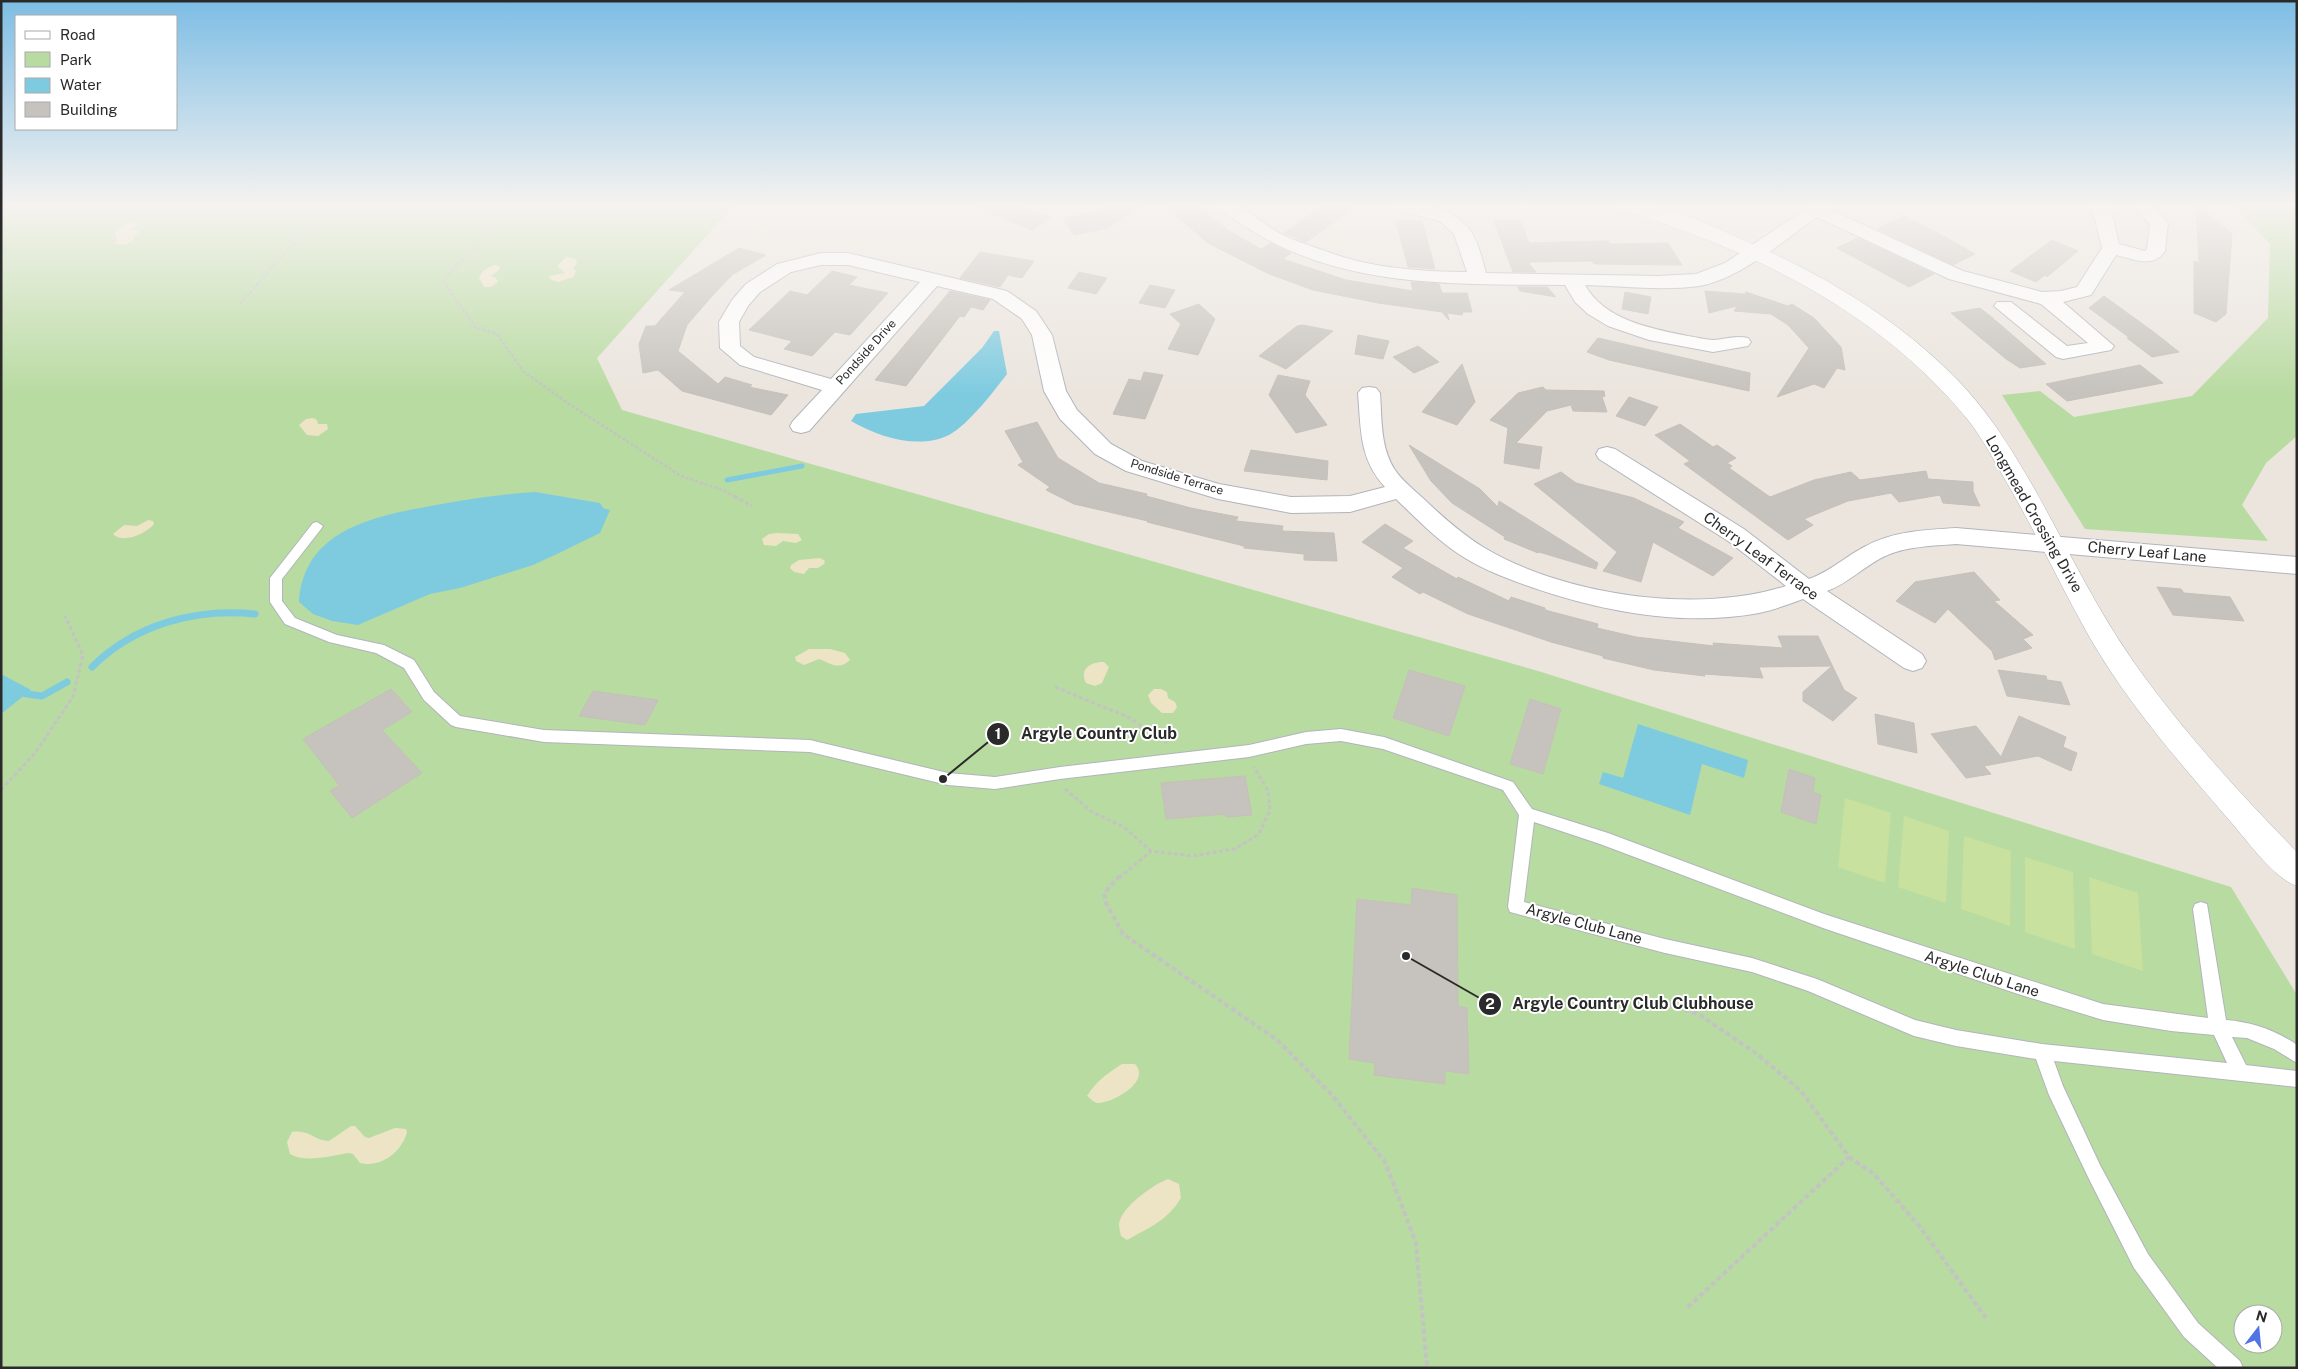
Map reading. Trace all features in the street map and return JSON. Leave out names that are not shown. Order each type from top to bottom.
[{"type":"street","name":"Pondside Terrace","points":[[789,267],[753,288],[739,304],[729,322],[730,348],[747,361],[834,387]]},
{"type":"street","name":"Pondside Terrace","points":[[881,267],[1000,295],[1029,314],[1042,334],[1055,392],[1068,414],[1104,449],[1134,466],[1218,491],[1290,505],[1350,504],[1401,490]]},
{"type":"street","points":[[1362,267],[1439,278],[1658,282],[1699,280],[1732,267]]},
{"type":"street","points":[[1475,267],[1479,278]]},
{"type":"street","name":"Longmead Crossing Drive","points":[[1784,267],[1819,285],[1887,330],[1938,375],[1974,414],[2002,452],[2114,654],[2160,718],[2266,842],[2297,873]]},
{"type":"street","points":[[1940,267],[1956,275],[2046,298],[2061,297],[2084,291],[2099,267]]},
{"type":"street","name":"Pondside Drive","points":[[801,426],[932,279]]},
{"type":"street","points":[[1572,279],[1582,298],[1595,310],[1616,322],[1656,336],[1713,346],[1741,342]]},
{"type":"street","points":[[2004,306],[2063,353],[2104,346],[2046,298]]},
{"type":"street","name":"Cherry Leaf Lane","points":[[1369,392],[1373,448],[1386,474],[1441,529],[1475,553],[1514,572],[1572,592],[1634,605],[1697,610],[1760,604],[1832,580],[1875,551],[1914,539],[1956,536],[2297,566]]},
{"type":"street","name":"Cherry Leaf Terrace","points":[[1607,454],[1736,534],[1806,589],[1913,660]]},
{"type":"lane","points":[[317,526],[276,578],[276,602],[290,620],[334,639],[378,649],[409,664],[429,696],[456,721],[544,736],[810,746],[948,778],[995,783],[1060,773],[1249,751],[1306,738],[1341,735],[1384,743],[1508,786],[1527,814]]},
{"type":"lane","name":"Argyle Club Lane","points":[[2297,1055],[2280,1043],[2247,1030],[2171,1023],[2103,1012],[2018,986],[1823,921],[1603,838],[1527,814],[1516,907],[1665,946],[1752,965],[1811,984],[1914,1028],[1956,1038],[2042,1052],[2297,1079]]},
{"type":"lane","points":[[2201,909],[2218,1026],[2241,1074]]},
{"type":"lane","points":[[2042,1052],[2055,1089],[2094,1171],[2142,1261],[2191,1330],[2233,1368]]},
{"type":"path","points":[[240,304],[272,267]]},
{"type":"path","points":[[456,267],[443,280],[475,327],[496,334],[523,371],[681,476],[725,492],[752,506]]},
{"type":"path","points":[[1,790],[35,752],[73,697],[83,654],[65,616]]},
{"type":"path","points":[[1055,687],[1125,717],[1157,734],[1183,760]]},
{"type":"path","points":[[1060,773],[1062,787],[1092,812],[1124,827],[1151,851],[1192,856],[1235,849],[1259,834],[1270,810],[1268,791],[1255,770],[1249,751]]},
{"type":"path","points":[[1151,851],[1129,867],[1104,893],[1106,903],[1122,934],[1276,1039],[1332,1095],[1385,1162],[1416,1243],[1427,1368]]},
{"type":"path","points":[[1669,1004],[1700,1015],[1757,1054],[1800,1091],[1849,1157],[1874,1174],[1920,1227],[1986,1318]]},
{"type":"path","points":[[1687,1308],[1849,1157]]},
{"type":"green space","points":[[1,267],[679,267],[597,358],[622,410],[1538,671],[2231,887],[2297,995],[2297,1368],[1,1368]]},
{"type":"green space","points":[[2269,267],[2297,267],[2297,436],[2266,463],[2242,505],[2268,541],[2085,529],[2002,395],[2040,391],[2074,417],[2192,396],[2268,318]]},
{"type":"green space","points":[[1845,798],[1891,813],[1885,883],[1838,867]]},
{"type":"green space","points":[[1904,816],[1949,831],[1946,903],[1898,887]]},
{"type":"green space","points":[[1964,836],[2011,851],[2010,926],[1961,909]]},
{"type":"green space","points":[[2025,857],[2073,872],[2075,949],[2025,932]]},
{"type":"green space","points":[[2089,877],[2138,893],[2143,971],[2092,954]]},
{"type":"sand","points":[[490,267],[500,267],[491,276],[496,278],[498,282],[491,287],[484,287],[479,278]]},
{"type":"sand","points":[[558,267],[574,267],[576,271],[573,277],[558,282],[550,279],[549,276],[565,273]]},
{"type":"sand","points":[[313,418],[317,420],[318,424],[327,424],[328,429],[318,436],[307,435],[299,425],[306,419]]},
{"type":"sand","points":[[148,520],[153,521],[154,524],[140,534],[122,538],[113,534],[124,525],[137,526]]},
{"type":"sand","points":[[769,534],[798,534],[802,540],[796,543],[783,541],[776,546],[764,545],[762,539]]},
{"type":"sand","points":[[820,558],[825,561],[824,564],[818,568],[809,568],[804,574],[794,572],[790,568],[791,565],[799,560]]},
{"type":"sand","points":[[809,649],[830,649],[845,653],[850,660],[838,666],[819,659],[804,665],[796,661],[795,657]]},
{"type":"sand","points":[[1104,662],[1109,667],[1102,683],[1095,686],[1086,683],[1084,674],[1087,667],[1094,663]]},
{"type":"sand","points":[[1154,689],[1161,689],[1167,692],[1168,698],[1175,702],[1177,707],[1173,713],[1162,713],[1151,703],[1148,695]]},
{"type":"sand","points":[[1122,1064],[1135,1064],[1139,1071],[1138,1078],[1128,1091],[1111,1100],[1097,1103],[1087,1096],[1098,1082]]},
{"type":"sand","points":[[351,1126],[355,1126],[365,1137],[369,1138],[395,1128],[406,1129],[407,1132],[401,1146],[390,1157],[376,1163],[360,1163],[353,1154],[348,1153],[310,1158],[296,1157],[290,1154],[287,1142],[292,1132],[303,1132],[329,1141]]},
{"type":"sand","points":[[1168,1179],[1179,1184],[1181,1198],[1176,1206],[1157,1223],[1127,1240],[1121,1236],[1119,1224],[1126,1210],[1147,1191]]},
{"type":"water","points":[[994,331],[999,331],[1007,374],[972,416],[949,435],[925,441],[899,440],[873,432],[851,421],[856,414],[924,406],[982,348]]},
{"type":"water","points":[[535,492],[600,503],[603,508],[610,510],[600,533],[533,565],[460,588],[430,594],[358,625],[332,621],[313,614],[299,602],[304,577],[314,557],[329,542],[347,530],[390,514],[413,509],[485,497]]},
{"type":"water","points":[[1,674],[31,690],[1,714]]},
{"type":"water","points":[[1638,724],[1748,760],[1744,778],[1702,764],[1690,815],[1599,784],[1603,772],[1623,778]]},
{"type":"building","points":[[708,267],[746,267],[732,275],[687,325],[678,351],[718,384],[725,377],[752,385],[749,387],[788,395],[771,415],[682,391],[658,370],[643,373],[639,344],[646,326],[655,326],[685,292],[669,290]]},
{"type":"building","points":[[969,267],[1030,267],[1022,278],[1008,275],[1000,287],[960,278]]},
{"type":"building","points":[[1255,267],[1307,267],[1346,280],[1413,291],[1411,282],[1439,284],[1442,293],[1467,293],[1472,312],[1463,312],[1462,315],[1447,313],[1449,320],[1442,312],[1378,303],[1313,290]]},
{"type":"building","points":[[1408,267],[1434,267],[1435,269]]},
{"type":"building","points":[[1511,267],[1532,267],[1536,272],[1513,272]]},
{"type":"building","points":[[1872,267],[1919,267],[1934,274],[1909,287]]},
{"type":"building","points":[[2016,267],[2059,267],[2047,277],[2045,275],[2036,282],[2010,271]]},
{"type":"building","points":[[2194,267],[2230,267],[2226,314],[2216,322],[2194,313]]},
{"type":"building","points":[[832,271],[857,277],[849,285],[888,293],[850,335],[835,332],[812,356],[784,349],[792,341],[749,330],[790,291],[807,295]]},
{"type":"building","points":[[1079,272],[1107,278],[1096,294],[1068,288]]},
{"type":"building","points":[[1150,285],[1175,290],[1165,308],[1139,303]]},
{"type":"building","points":[[1518,287],[1547,287],[1556,297],[1520,291]]},
{"type":"building","points":[[950,291],[990,300],[983,310],[971,307],[964,317],[960,316],[906,386],[875,380]]},
{"type":"building","points":[[1705,291],[1745,294],[1746,292],[1788,306],[1792,304],[1814,318],[1841,347],[1845,370],[1837,368],[1824,388],[1814,384],[1777,397],[1809,348],[1788,325],[1771,314],[1734,311],[1737,306],[1709,313]]},
{"type":"building","points":[[1625,292],[1651,297],[1648,314],[1622,309]]},
{"type":"building","points":[[2104,296],[2179,352],[2152,357],[2089,308]]},
{"type":"building","points":[[1199,304],[1215,319],[1198,355],[1168,349],[1181,324],[1170,314]]},
{"type":"building","points":[[1980,308],[1994,319],[1991,321],[1995,320],[2046,364],[2020,368],[2006,359],[1951,313]]},
{"type":"building","points":[[1303,325],[1333,331],[1286,369],[1259,356],[1297,326]]},
{"type":"building","points":[[1358,335],[1389,341],[1383,359],[1355,354]]},
{"type":"building","points":[[1598,338],[1750,373],[1749,391],[1609,360],[1587,352]]},
{"type":"building","points":[[1418,346],[1439,362],[1414,373],[1393,357]]},
{"type":"building","points":[[1462,364],[1475,402],[1457,425],[1422,412]]},
{"type":"building","points":[[2140,365],[2163,383],[2067,401],[2046,384]]},
{"type":"building","points":[[1144,372],[1163,375],[1145,419],[1113,414],[1129,379],[1141,381]]},
{"type":"building","points":[[1278,375],[1310,381],[1305,395],[1327,425],[1296,433],[1269,395]]},
{"type":"building","points":[[1543,387],[1546,390],[1604,391],[1605,396],[1602,397],[1607,412],[1573,411],[1571,405],[1547,411],[1516,443],[1542,447],[1539,469],[1504,463],[1508,428],[1490,420],[1518,393]]},
{"type":"building","points":[[1629,397],[1658,407],[1645,426],[1616,416]]},
{"type":"building","points":[[1037,422],[1058,458],[1099,483],[1147,494],[1146,496],[1191,508],[1238,517],[1236,521],[1283,526],[1282,531],[1334,533],[1337,561],[1304,560],[1304,554],[1244,548],[1244,546],[1148,521],[1074,504],[1046,490],[1050,487],[1018,465],[1023,462],[1005,431]]},
{"type":"building","points":[[1680,424],[1713,447],[1717,445],[1736,458],[1727,463],[1732,466],[1729,468],[1770,497],[1814,480],[1851,472],[1860,480],[1926,471],[1928,479],[1973,482],[1973,491],[1980,506],[1943,503],[1940,495],[1899,502],[1891,493],[1848,501],[1804,519],[1813,525],[1788,540],[1684,464],[1690,461],[1655,435]]},
{"type":"building","points":[[1409,445],[1480,489],[1498,507],[1499,501],[1598,563],[1596,569],[1538,553],[1504,539],[1505,537],[1452,503],[1431,481]]},
{"type":"building","points":[[1251,450],[1328,461],[1327,480],[1244,471]]},
{"type":"building","points":[[1561,472],[1576,483],[1634,498],[1684,522],[1678,528],[1733,558],[1713,576],[1653,542],[1641,582],[1603,571],[1617,552],[1534,484]]},
{"type":"building","points":[[1385,524],[1413,541],[1403,548],[1457,579],[1458,577],[1509,601],[1511,597],[1545,608],[1545,610],[1598,624],[1597,628],[1636,637],[1714,646],[1713,643],[1783,648],[1778,636],[1818,636],[1844,690],[1857,698],[1833,721],[1803,701],[1803,692],[1832,666],[1759,667],[1763,678],[1704,674],[1705,676],[1654,670],[1603,658],[1603,656],[1551,642],[1468,614],[1423,592],[1420,594],[1392,577],[1403,568],[1362,542]]},
{"type":"building","points":[[1974,572],[2000,600],[1994,601],[2033,635],[2023,639],[2032,648],[1995,660],[1992,651],[1948,609],[1935,623],[1896,601],[1915,582]]},
{"type":"building","points":[[2157,587],[2181,589],[2184,593],[2230,597],[2244,621],[2173,615]]},
{"type":"building","points":[[1409,670],[1465,686],[1449,736],[1393,718]]},
{"type":"building","points":[[1998,670],[2046,676],[2047,680],[2061,682],[2070,705],[2007,696]]},
{"type":"building","points":[[391,689],[412,712],[382,730],[422,773],[352,818],[330,791],[339,785],[303,739]]},
{"type":"building","points":[[593,691],[658,700],[645,725],[579,716]]},
{"type":"building","points":[[1530,699],[1561,709],[1543,774],[1510,764]]},
{"type":"building","points":[[1875,714],[1914,723],[1917,753],[1878,744]]},
{"type":"building","points":[[2019,716],[2066,737],[2063,747],[2077,753],[2071,771],[2038,756],[1984,766],[1991,774],[1966,778],[1931,734],[1976,726],[2001,757]]},
{"type":"building","points":[[1789,769],[1815,778],[1813,792],[1821,795],[1816,824],[1781,812]]},
{"type":"building","points":[[1245,776],[1252,815],[1226,817],[1226,814],[1166,819],[1161,783]]},
{"type":"building","points":[[1412,888],[1457,895],[1458,1006],[1467,1008],[1469,1074],[1445,1071],[1445,1084],[1374,1075],[1375,1063],[1349,1059],[1357,899],[1411,905]]},
{"type":"waterway","points":[[727,480],[802,466]]},
{"type":"waterway","points":[[92,667],[127,640],[168,622],[211,614],[255,614]]},
{"type":"waterway","points":[[26,694],[42,696],[67,682]]},
{"type":"place","name":"Argyle Country Club","points":[[943,779]]},
{"type":"place","name":"Argyle Country Club Clubhouse","points":[[1406,956]]}]
